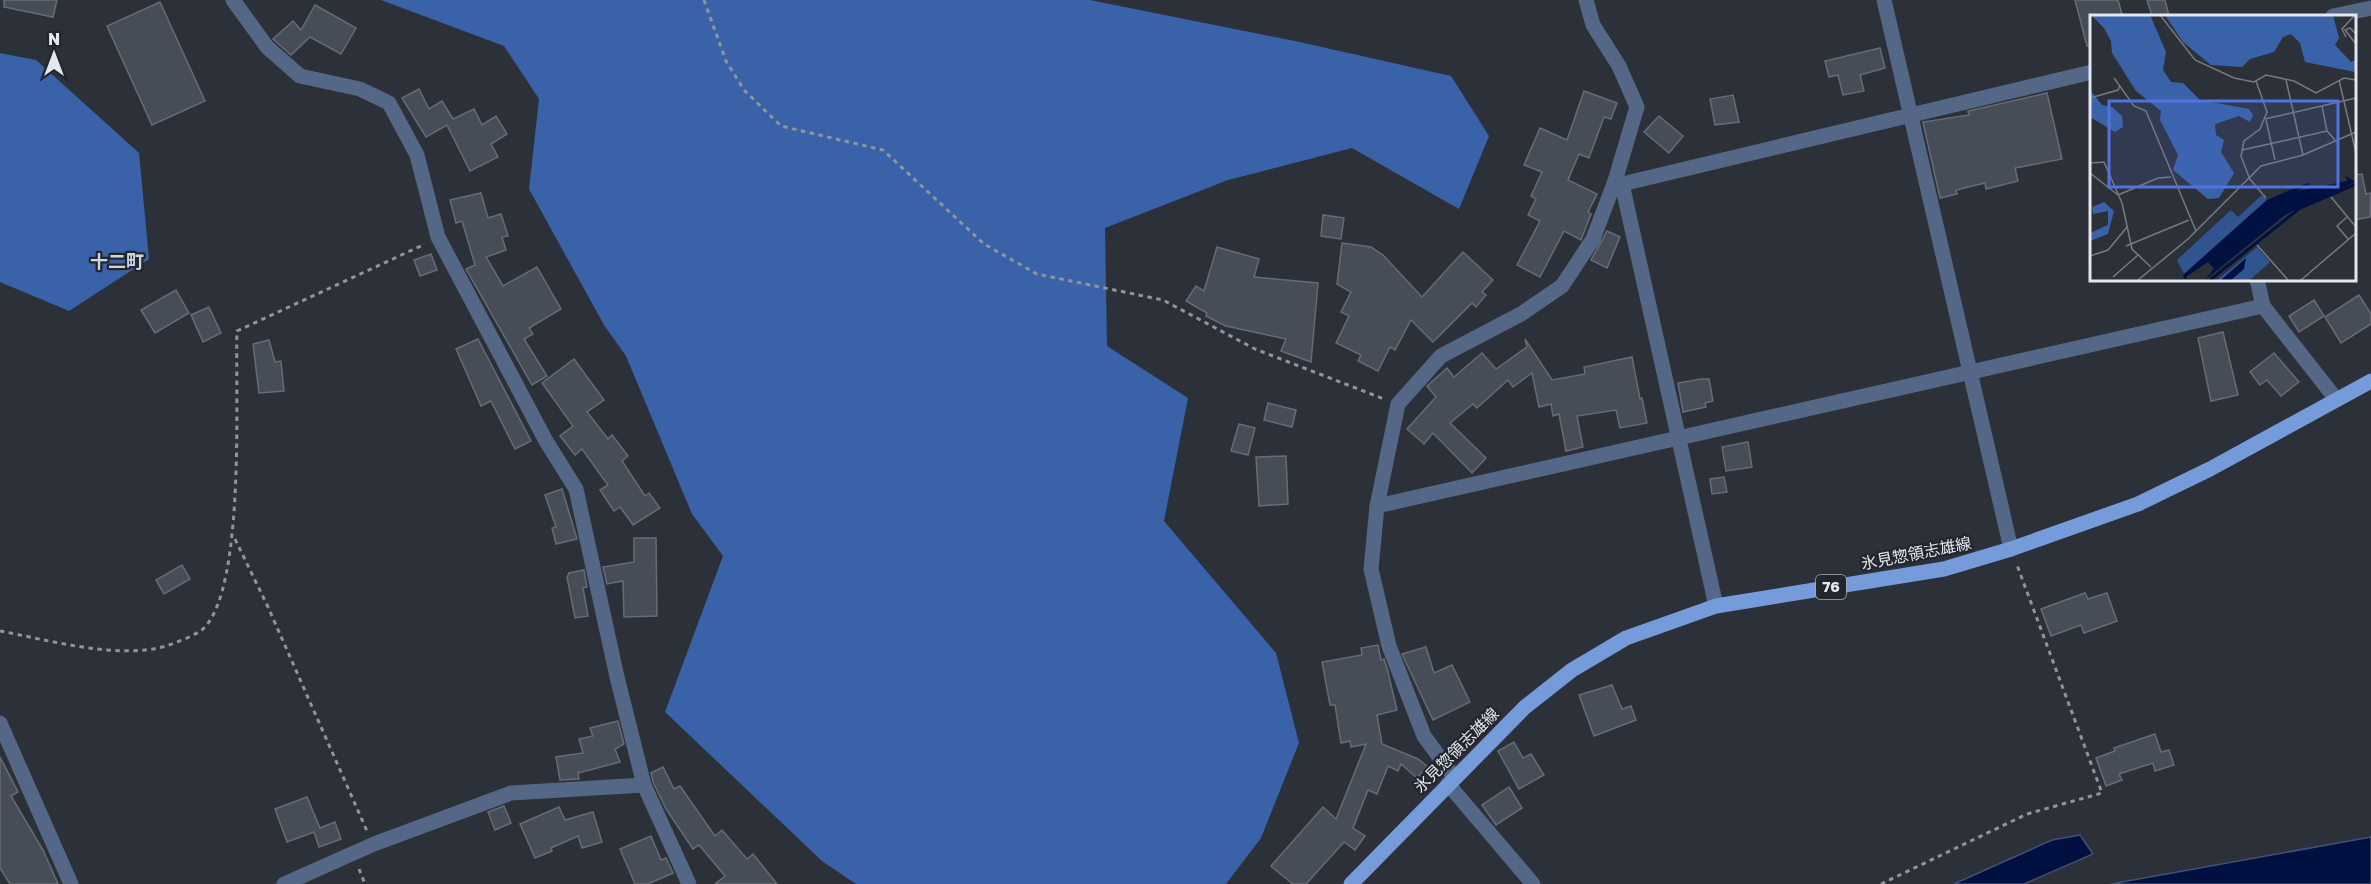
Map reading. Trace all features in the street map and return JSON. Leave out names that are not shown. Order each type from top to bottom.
[{"type":"main road","name":"氷見惣領志雄線","points":[[1351,884],[1525,707],[1572,669],[1626,638],[1716,606],[1944,569],[2011,549],[2139,504],[2210,469],[2371,381]]},
{"type":"street","points":[[233,0],[267,47],[300,76],[360,89],[390,103],[417,155],[438,237],[546,441],[576,489],[617,677],[644,785],[689,884]]},
{"type":"street","points":[[1533,884],[1451,780],[1424,736],[1389,646],[1371,569],[1377,506],[1398,404],[1441,356],[1521,314],[1562,286],[1593,239],[1618,183],[1637,107],[1618,66],[1593,25],[1586,0]]},
{"type":"street","points":[[1884,0],[2011,549]]},
{"type":"street","points":[[2338,15],[2371,8]]},
{"type":"street","points":[[1618,183],[2090,72]]},
{"type":"street","points":[[1618,183],[1716,606]]},
{"type":"street","points":[[2256,280],[2263,306],[2336,399]]},
{"type":"street","points":[[1377,506],[1678,436],[1970,373],[2263,306]]},
{"type":"street","points":[[0,723],[71,884]]},
{"type":"street","points":[[284,884],[374,844],[511,793],[644,785]]},
{"type":"path","points":[[704,0],[726,61],[744,90],[781,126],[882,150],[984,244],[1036,274],[1163,300],[1255,349],[1398,404]]},
{"type":"path","points":[[0,631],[65,644],[126,650],[166,646],[203,629],[220,602],[234,538],[237,331],[438,237]]},
{"type":"path","points":[[234,538],[268,607],[354,806],[374,844]]},
{"type":"path","points":[[1881,884],[2027,814],[2103,793],[2011,549]]},
{"type":"shaded area","points":[[381,0],[1090,0],[1295,41],[1451,76],[1489,136],[1459,209],[1352,148],[1228,180],[1105,228],[1107,346],[1188,398],[1164,521],[1276,653],[1299,743],[1261,838],[1226,884],[856,884],[822,861],[665,712],[723,556],[692,514],[626,356],[604,325],[529,189],[539,99],[504,46]]},
{"type":"shaded area","points":[[0,53],[36,60],[139,153],[149,259],[69,311],[0,282]]},
{"type":"shaded area","points":[[2080,835],[2093,854],[2024,884],[1954,884],[2052,840]]},
{"type":"shaded area","points":[[2371,837],[2371,884],[2111,884]]},
{"type":"building","points":[[4,0],[57,0],[53,17],[4,7]]},
{"type":"building","points":[[2075,0],[2118,0],[2122,14],[2090,15],[2090,46],[2087,46]]},
{"type":"building","points":[[2147,0],[2165,0],[2169,15],[2152,15]]},
{"type":"building","points":[[160,2],[205,101],[152,125],[107,26]]},
{"type":"building","points":[[315,5],[356,28],[341,54],[310,37],[291,55],[273,39],[293,21],[301,30]]},
{"type":"building","points":[[1880,48],[1885,68],[1860,75],[1864,91],[1843,95],[1838,75],[1829,77],[1825,61]]},
{"type":"building","points":[[419,89],[429,109],[442,101],[453,119],[474,109],[482,125],[496,116],[507,134],[491,144],[498,157],[470,171],[447,125],[426,137],[402,98]]},
{"type":"building","points":[[1584,91],[1617,103],[1611,119],[1604,117],[1589,158],[1579,154],[1568,180],[1597,194],[1588,212],[1591,214],[1581,240],[1564,231],[1540,277],[1517,265],[1540,221],[1528,215],[1536,199],[1531,196],[1542,172],[1524,165],[1540,128],[1567,140]]},
{"type":"building","points":[[2047,93],[2062,159],[2015,168],[2018,181],[1986,189],[1985,183],[1956,190],[1957,194],[1940,198],[1923,122],[1969,115],[1968,111]]},
{"type":"building","points":[[1733,95],[1739,122],[1715,125],[1710,99]]},
{"type":"building","points":[[1659,116],[1683,136],[1669,153],[1644,132]]},
{"type":"building","points":[[2362,174],[2366,194],[2371,193],[2370,217],[2356,220],[2356,175]]},
{"type":"building","points":[[481,193],[488,218],[501,214],[508,236],[502,237],[506,250],[486,257],[503,286],[537,267],[561,309],[529,328],[533,334],[524,339],[547,376],[532,385],[466,269],[475,265],[462,221],[456,223],[450,200]]},
{"type":"building","points":[[1323,215],[1344,218],[1341,239],[1321,236]]},
{"type":"building","points":[[1607,231],[1620,237],[1607,268],[1591,260]]},
{"type":"building","points":[[1342,243],[1371,247],[1383,255],[1422,297],[1463,252],[1493,280],[1482,292],[1486,295],[1476,307],[1472,303],[1433,342],[1411,320],[1395,350],[1390,347],[1378,371],[1358,361],[1361,355],[1336,343],[1349,316],[1341,312],[1351,292],[1337,284]]},
{"type":"building","points":[[1217,247],[1259,259],[1254,277],[1318,283],[1311,362],[1281,351],[1286,339],[1226,326],[1206,316],[1207,313],[1186,301],[1196,286],[1204,291]]},
{"type":"building","points":[[431,254],[437,270],[420,276],[414,260]]},
{"type":"building","points":[[176,290],[189,313],[155,333],[141,310]]},
{"type":"building","points":[[2359,295],[2371,314],[2371,324],[2341,343],[2325,317]]},
{"type":"building","points":[[2314,300],[2324,316],[2299,332],[2289,316]]},
{"type":"building","points":[[209,307],[221,333],[203,342],[191,315]]},
{"type":"building","points":[[2223,332],[2238,395],[2211,401],[2198,338]]},
{"type":"building","points":[[478,339],[531,441],[515,449],[491,401],[481,406],[456,349]]},
{"type":"building","points":[[1525,339],[1552,380],[1585,374],[1584,367],[1632,357],[1647,423],[1620,428],[1616,410],[1577,416],[1583,447],[1566,451],[1559,414],[1553,416],[1551,404],[1539,407],[1532,373],[1513,387],[1508,380],[1477,408],[1473,404],[1450,423],[1486,458],[1472,473],[1433,433],[1424,444],[1407,429],[1436,397],[1427,386],[1447,368],[1454,377],[1482,353],[1496,369],[1527,347]]},
{"type":"building","points":[[269,340],[275,362],[281,361],[284,391],[259,393],[253,344]]},
{"type":"building","points":[[2274,353],[2299,382],[2281,396],[2267,380],[2260,385],[2250,372]]},
{"type":"building","points":[[574,359],[604,400],[587,412],[608,439],[612,435],[628,456],[622,461],[645,496],[649,493],[660,508],[633,525],[620,507],[614,511],[600,490],[608,485],[582,449],[575,455],[560,436],[573,426],[542,383]]},
{"type":"building","points":[[1709,379],[1713,401],[1705,403],[1706,407],[1683,412],[1678,383]]},
{"type":"building","points":[[1268,403],[1296,410],[1292,427],[1264,420]]},
{"type":"building","points":[[1239,424],[1255,428],[1248,455],[1231,451]]},
{"type":"building","points":[[1748,442],[1752,467],[1726,471],[1722,447]]},
{"type":"building","points":[[1286,456],[1288,504],[1259,506],[1256,457]]},
{"type":"building","points":[[1724,477],[1727,492],[1712,494],[1710,479]]},
{"type":"building","points":[[562,489],[577,539],[556,544],[552,528],[556,527],[545,495]]},
{"type":"building","points":[[634,538],[656,538],[657,616],[624,617],[623,581],[607,584],[603,567],[634,562]]},
{"type":"building","points":[[182,565],[190,579],[164,594],[156,580]]},
{"type":"building","points":[[584,570],[587,587],[583,588],[588,616],[575,618],[567,577],[569,573]]},
{"type":"building","points":[[2085,593],[2088,599],[2107,593],[2117,621],[2084,633],[2081,625],[2051,636],[2041,609]]},
{"type":"building","points":[[1378,645],[1381,660],[1384,659],[1387,668],[1397,710],[1377,715],[1382,744],[1418,759],[1427,766],[1417,778],[1401,764],[1398,771],[1388,766],[1377,794],[1368,790],[1353,828],[1365,836],[1355,850],[1344,842],[1306,884],[1293,884],[1271,866],[1323,807],[1336,819],[1366,744],[1351,747],[1350,741],[1341,743],[1335,705],[1330,705],[1322,662],[1362,655],[1361,648]]},
{"type":"building","points":[[1426,647],[1434,673],[1452,665],[1470,702],[1433,720],[1402,654]]},
{"type":"building","points":[[1612,685],[1622,709],[1631,706],[1636,720],[1594,736],[1579,695]]},
{"type":"building","points":[[618,721],[624,744],[615,749],[620,762],[578,773],[579,779],[560,780],[556,757],[583,753],[579,739],[593,736],[590,728]]},
{"type":"building","points":[[2155,734],[2161,752],[2169,750],[2174,765],[2155,771],[2153,763],[2119,774],[2122,780],[2106,786],[2096,758],[2115,751],[2114,748]]},
{"type":"building","points":[[1514,742],[1523,758],[1531,754],[1544,775],[1519,789],[1498,751]]},
{"type":"building","points":[[0,757],[18,792],[11,796],[43,850],[58,884],[10,884],[0,868]]},
{"type":"building","points":[[663,767],[674,789],[680,786],[715,836],[722,830],[747,859],[753,854],[777,884],[715,884],[725,876],[699,845],[693,849],[666,809],[653,782],[651,773]]},
{"type":"building","points":[[1509,787],[1522,808],[1496,825],[1482,805]]},
{"type":"building","points":[[307,797],[320,828],[335,822],[341,839],[319,847],[314,832],[287,842],[275,809]]},
{"type":"building","points":[[504,806],[511,823],[495,830],[488,812]]},
{"type":"building","points":[[559,807],[565,820],[593,812],[602,842],[582,848],[578,836],[535,858],[520,824]]},
{"type":"building","points":[[651,836],[661,860],[666,858],[673,873],[648,884],[635,884],[620,849]]},
{"type":"district","name":"十二町","points":[[117,262]]}]
